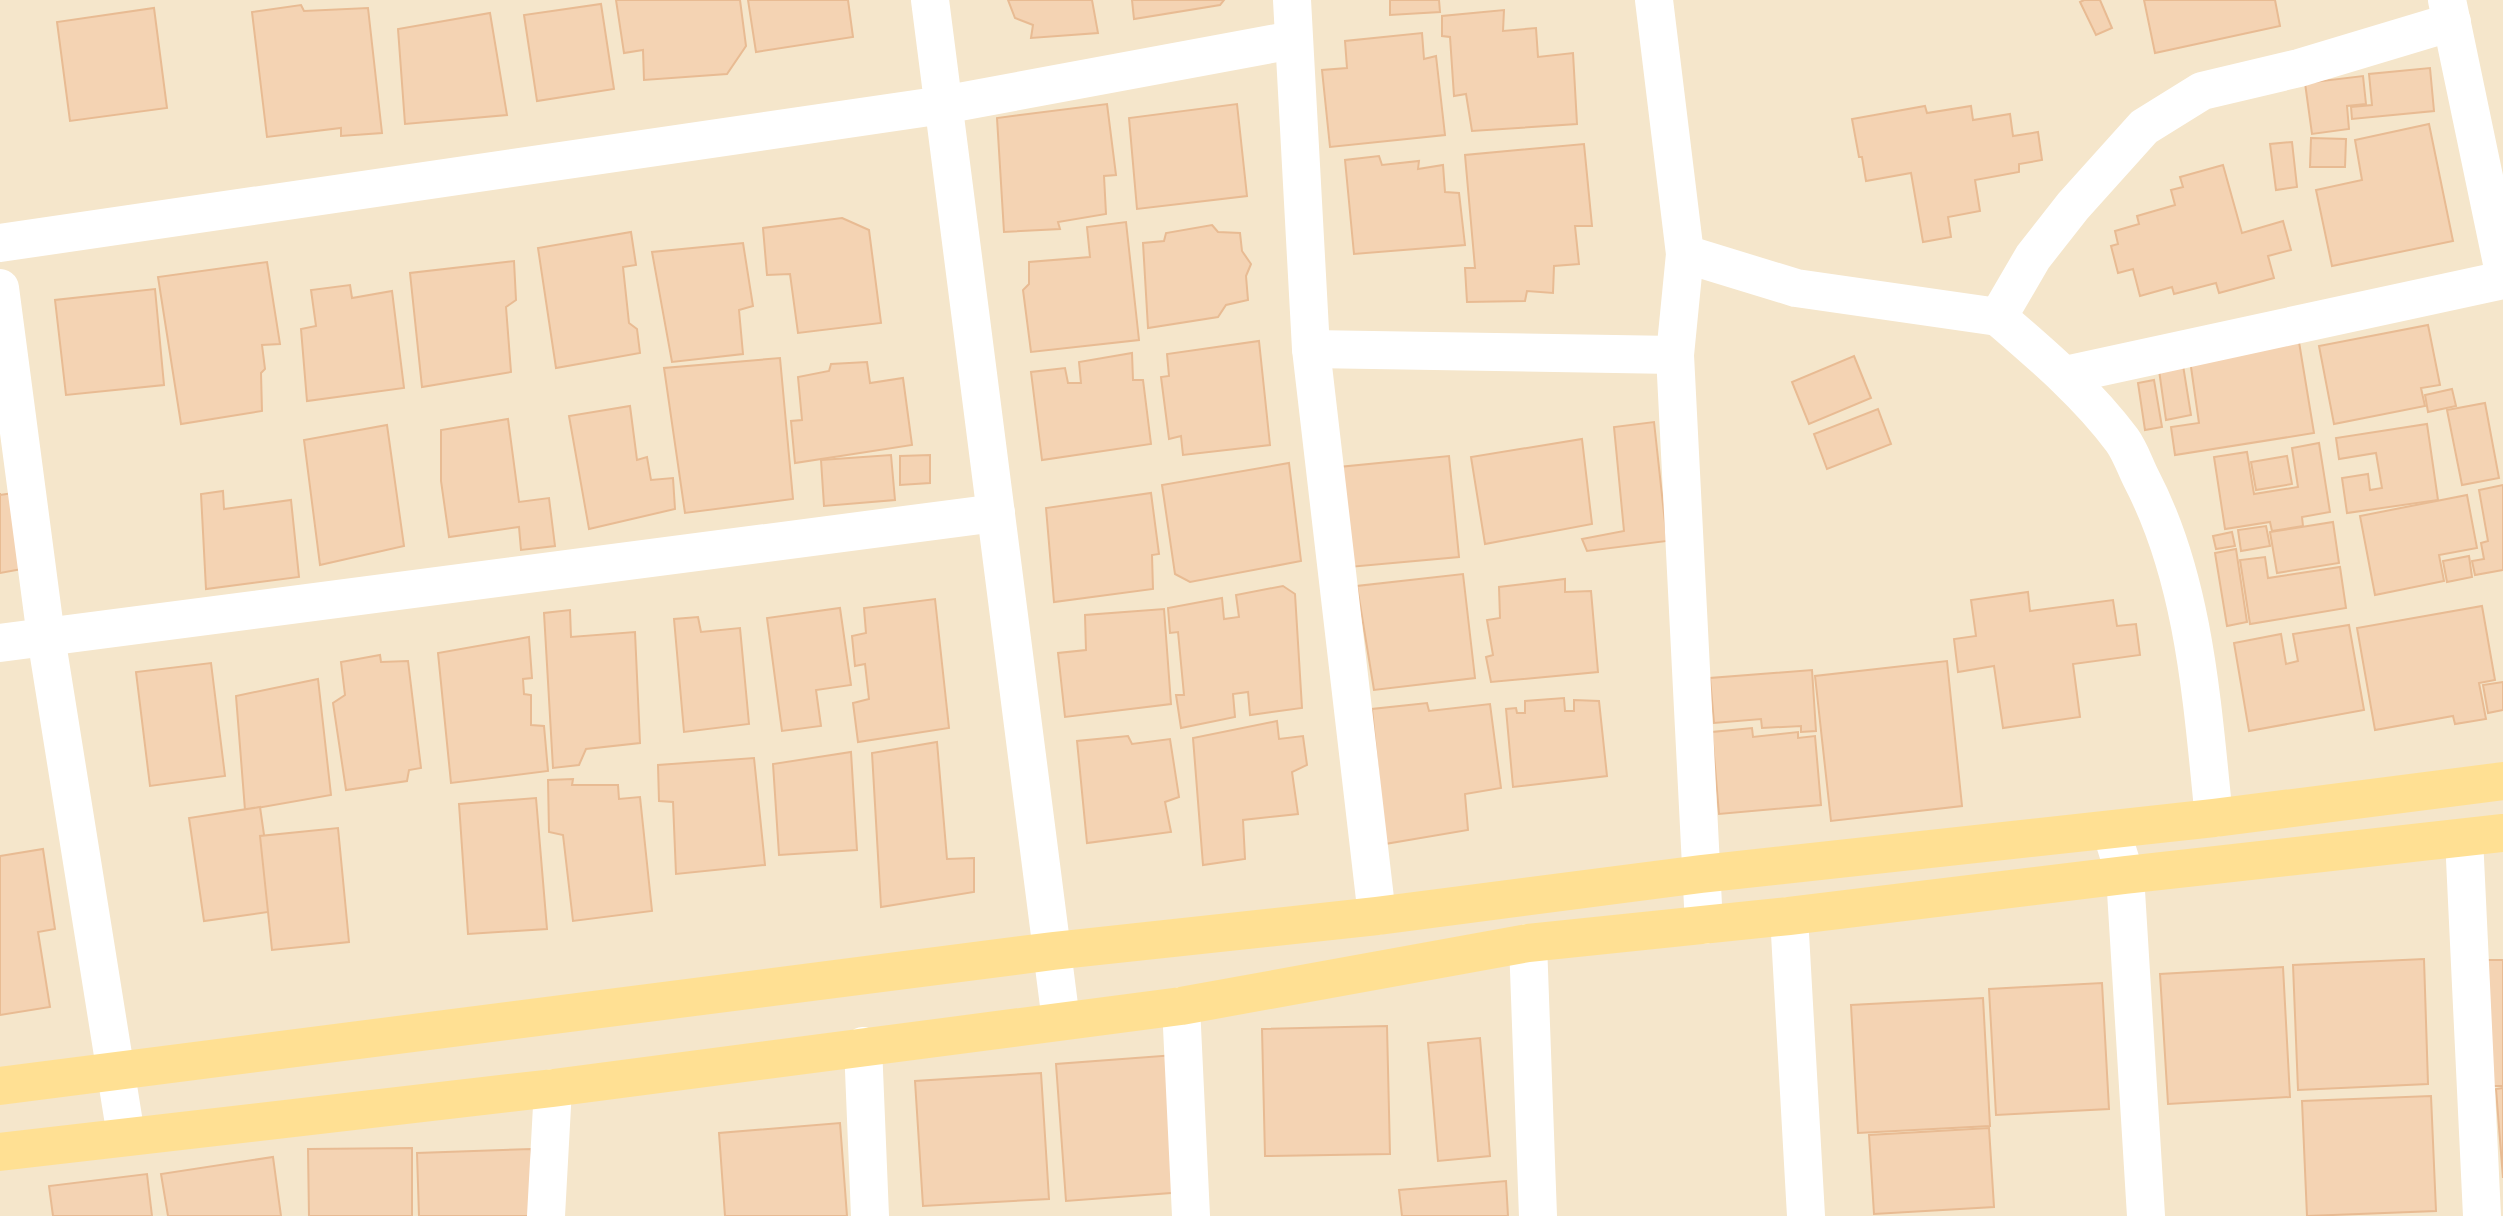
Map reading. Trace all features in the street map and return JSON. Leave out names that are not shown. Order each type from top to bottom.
[{"type":"main road","points":[[0,1086],[1053,951],[1377,916],[1701,874],[2214,818],[2503,781]]},
{"type":"main road","points":[[0,1152],[553,1088],[1181,1006],[1528,943],[1789,916],[2125,874],[2503,833]]},
{"type":"street","points":[[930,0],[1061,1021]]},
{"type":"street","points":[[1292,0],[1311,349],[1377,916]]},
{"type":"street","points":[[1654,0],[1685,254],[1675,355],[1704,925]]},
{"type":"street","points":[[1998,317],[2033,257],[2108,165],[2144,127],[2202,90],[2299,68],[2450,11],[2503,268]]},
{"type":"street","points":[[0,243],[943,105],[1293,40]]},
{"type":"street","points":[[1685,254],[1796,288],[1998,317],[2065,375],[2123,441],[2159,512],[2181,580],[2203,710],[2214,818]]},
{"type":"street","points":[[2065,375],[2503,280]]},
{"type":"street","points":[[0,288],[46,637],[126,1136]]},
{"type":"street","points":[[1311,349],[1675,355]]},
{"type":"street","points":[[0,643],[996,513]]},
{"type":"street","points":[[2111,830],[2125,874],[2147,1216]]},
{"type":"street","points":[[2464,838],[2482,1216]]},
{"type":"street","points":[[1789,916],[1806,1216]]},
{"type":"street","points":[[1528,943],[1538,1216]]},
{"type":"street","points":[[1181,1006],[1191,1216]]},
{"type":"street","points":[[863,1046],[870,1216]]},
{"type":"street","points":[[546,1216],[553,1088]]},
{"type":"shaded area","points":[[0,0],[2503,0],[2503,1216],[0,1216]]},
{"type":"building","points":[[616,0],[740,0],[746,46],[727,74],[644,80],[643,50],[624,53]]},
{"type":"building","points":[[748,0],[848,0],[853,37],[756,52]]},
{"type":"building","points":[[1008,0],[1092,0],[1098,33],[1031,38],[1033,25],[1015,18]]},
{"type":"building","points":[[1132,0],[1224,0],[1220,5],[1134,19]]},
{"type":"building","points":[[1390,0],[1439,0],[1440,12],[1390,15]]},
{"type":"building","points":[[2100,0],[2112,28],[2096,35],[2080,2]]},
{"type":"building","points":[[2144,0],[2275,0],[2280,26],[2155,53]]},
{"type":"building","points":[[601,4],[614,89],[537,101],[524,15]]},
{"type":"building","points":[[301,5],[304,11],[368,8],[382,133],[341,136],[341,128],[267,137],[252,12]]},
{"type":"building","points":[[154,8],[167,108],[70,121],[57,22]]},
{"type":"building","points":[[1504,10],[1503,31],[1536,28],[1538,57],[1573,53],[1577,124],[1472,131],[1466,94],[1454,96],[1450,37],[1442,36],[1442,16]]},
{"type":"building","points":[[490,13],[507,115],[405,124],[398,29]]},
{"type":"building","points":[[1422,33],[1424,59],[1436,56],[1445,135],[1330,147],[1322,70],[1347,68],[1345,41]]},
{"type":"building","points":[[2430,68],[2434,111],[2352,119],[2351,107],[2372,105],[2369,74]]},
{"type":"building","points":[[2363,76],[2366,104],[2347,106],[2349,129],[2312,134],[2305,83]]},
{"type":"building","points":[[1107,104],[1116,175],[1104,176],[1106,214],[1058,222],[1060,229],[1004,232],[997,118]]},
{"type":"building","points":[[1237,104],[1247,196],[1137,209],[1129,118]]},
{"type":"building","points":[[1925,106],[1927,113],[1971,106],[1973,120],[2010,114],[2013,136],[2038,132],[2042,160],[2019,164],[2019,172],[1975,180],[1980,211],[1948,217],[1951,237],[1923,242],[1911,173],[1866,181],[1852,119]]},
{"type":"building","points":[[2429,124],[2453,241],[2332,266],[2316,190],[2362,180],[2355,140]]},
{"type":"building","points":[[2311,138],[2346,139],[2345,167],[2310,167]]},
{"type":"building","points":[[2292,142],[2297,187],[2276,190],[2270,144]]},
{"type":"building","points":[[1584,144],[1592,226],[1575,226],[1579,264],[1554,266],[1553,293],[1527,291],[1525,301],[1467,302],[1465,268],[1475,268],[1465,155]]},
{"type":"building","points":[[1379,156],[1382,165],[1419,161],[1418,169],[1443,165],[1445,192],[1459,193],[1465,245],[1354,254],[1345,160]]},
{"type":"building","points":[[2223,165],[2242,233],[2283,221],[2291,250],[2268,256],[2274,278],[2219,293],[2216,283],[2174,294],[2172,287],[2140,296],[2133,269],[2118,273],[2111,246],[2118,244],[2115,231],[2139,224],[2137,216],[2175,205],[2171,190],[2183,187],[2180,177]]},
{"type":"building","points":[[842,218],[869,230],[881,323],[798,333],[790,274],[767,275],[763,228]]},
{"type":"building","points":[[1126,222],[1139,340],[1031,352],[1023,290],[1029,284],[1029,262],[1090,257],[1087,227]]},
{"type":"building","points":[[1212,225],[1218,232],[1240,233],[1242,251],[1251,264],[1246,276],[1248,300],[1226,305],[1218,317],[1148,328],[1143,243],[1164,241],[1166,233]]},
{"type":"building","points":[[631,232],[636,265],[623,267],[629,323],[637,329],[640,353],[556,368],[538,248]]},
{"type":"building","points":[[743,243],[753,306],[739,310],[743,354],[672,362],[652,252]]},
{"type":"building","points":[[514,261],[516,300],[506,307],[511,372],[422,387],[410,273]]},
{"type":"building","points":[[267,262],[280,344],[262,345],[265,369],[261,373],[262,411],[181,424],[158,277]]},
{"type":"building","points":[[350,285],[352,298],[392,291],[404,388],[307,401],[301,329],[316,326],[311,290]]},
{"type":"building","points":[[155,289],[164,385],[66,395],[55,300]]},
{"type":"building","points":[[2428,325],[2440,385],[2421,388],[2425,406],[2334,424],[2319,346]]},
{"type":"building","points":[[1259,341],[1270,445],[1183,455],[1181,436],[1169,439],[1161,377],[1169,376],[1167,354]]},
{"type":"building","points":[[2299,342],[2314,433],[2175,455],[2171,427],[2199,423],[2190,360]]},
{"type":"building","points":[[1132,353],[1133,380],[1143,380],[1151,444],[1042,460],[1031,372],[1065,368],[1068,383],[1081,383],[1079,362]]},
{"type":"building","points":[[1854,356],[1871,398],[1809,424],[1792,382]]},
{"type":"building","points":[[780,358],[793,499],[685,513],[664,368]]},
{"type":"building","points":[[2182,359],[2191,415],[2166,420],[2158,363]]},
{"type":"building","points":[[867,362],[870,383],[903,378],[912,445],[795,463],[791,421],[802,420],[798,377],[829,371],[831,364]]},
{"type":"building","points":[[2154,380],[2162,427],[2145,430],[2138,383]]},
{"type":"building","points":[[2452,389],[2456,406],[2428,412],[2425,395]]},
{"type":"building","points":[[2485,403],[2499,478],[2462,485],[2447,410]]},
{"type":"building","points":[[630,406],[637,460],[647,457],[651,480],[673,478],[675,509],[589,529],[569,416]]},
{"type":"building","points":[[1878,409],[1891,444],[1827,469],[1814,434]]},
{"type":"building","points":[[508,419],[519,502],[549,498],[555,546],[521,550],[519,527],[449,537],[441,481],[441,430]]},
{"type":"building","points":[[1654,422],[1667,541],[1587,551],[1582,539],[1624,531],[1614,427]]},
{"type":"building","points":[[2427,424],[2438,500],[2347,513],[2342,478],[2368,474],[2370,490],[2382,488],[2376,453],[2339,459],[2336,438]]},
{"type":"building","points":[[387,425],[404,546],[320,565],[304,440]]},
{"type":"building","points":[[1582,439],[1592,524],[1485,544],[1471,457]]},
{"type":"building","points":[[2319,443],[2330,512],[2302,517],[2303,526],[2272,531],[2270,522],[2225,529],[2214,457],[2247,452],[2254,494],[2298,487],[2292,448]]},
{"type":"building","points":[[891,455],[895,500],[824,506],[821,460]]},
{"type":"building","points":[[930,455],[930,483],[900,485],[900,456]]},
{"type":"building","points":[[1449,456],[1459,557],[1349,567],[1339,467]]},
{"type":"building","points":[[2287,456],[2292,484],[2256,490],[2251,462]]},
{"type":"building","points":[[1289,463],[1301,561],[1190,582],[1175,574],[1162,485]]},
{"type":"building","points":[[2503,485],[2503,570],[2475,575],[2472,561],[2484,559],[2481,543],[2488,541],[2479,490]]},
{"type":"building","points":[[223,491],[224,509],[291,500],[299,577],[206,589],[201,494]]},
{"type":"building","points":[[20,492],[33,567],[0,573],[0,495]]},
{"type":"building","points":[[1151,493],[1159,554],[1152,555],[1153,589],[1054,602],[1046,508]]},
{"type":"building","points":[[2467,495],[2477,548],[2439,555],[2444,581],[2375,595],[2360,516]]},
{"type":"building","points":[[2333,522],[2339,563],[2277,573],[2270,532]]},
{"type":"building","points":[[2266,526],[2270,546],[2241,551],[2238,530]]},
{"type":"building","points":[[2232,532],[2235,546],[2216,549],[2213,536]]},
{"type":"building","points":[[2236,549],[2247,622],[2227,626],[2215,553]]},
{"type":"building","points":[[2469,556],[2472,577],[2447,582],[2443,561]]},
{"type":"building","points":[[2265,557],[2268,578],[2340,567],[2346,608],[2250,624],[2240,560]]},
{"type":"building","points":[[1463,574],[1475,678],[1374,690],[1357,586]]},
{"type":"building","points":[[1565,579],[1565,592],[1591,591],[1598,672],[1491,682],[1486,657],[1493,655],[1487,620],[1500,618],[1499,587]]},
{"type":"building","points":[[1283,586],[1295,594],[1302,708],[1250,715],[1248,692],[1233,694],[1235,717],[1181,728],[1176,695],[1184,695],[1178,632],[1170,633],[1168,608],[1222,598],[1224,619],[1239,617],[1236,595]]},
{"type":"building","points":[[2028,592],[2030,611],[2113,600],[2117,626],[2136,624],[2140,655],[2073,664],[2080,717],[2003,728],[1994,666],[1958,672],[1954,639],[1976,636],[1971,600]]},
{"type":"building","points":[[935,599],[949,728],[858,742],[853,703],[869,699],[865,664],[855,666],[852,636],[866,633],[864,608]]},
{"type":"building","points":[[2482,606],[2495,680],[2479,683],[2486,719],[2455,724],[2453,716],[2375,730],[2357,628]]},
{"type":"building","points":[[840,608],[851,685],[816,690],[821,726],[782,731],[767,618]]},
{"type":"building","points":[[1164,609],[1171,704],[1065,717],[1058,653],[1086,650],[1085,615]]},
{"type":"building","points":[[570,610],[571,637],[635,632],[640,743],[586,749],[579,765],[553,768],[544,613]]},
{"type":"building","points":[[698,617],[701,632],[740,628],[749,724],[684,732],[674,619]]},
{"type":"building","points":[[2349,625],[2364,710],[2249,731],[2234,643],[2281,634],[2286,664],[2298,661],[2293,634]]},
{"type":"building","points":[[529,637],[532,678],[523,679],[524,694],[531,695],[531,725],[544,726],[548,771],[451,783],[438,653]]},
{"type":"building","points":[[380,655],[381,662],[408,661],[421,768],[409,770],[407,781],[346,790],[333,703],[345,695],[341,662]]},
{"type":"building","points":[[1947,661],[1962,806],[1831,821],[1815,676]]},
{"type":"building","points":[[211,663],[225,776],[150,786],[136,672]]},
{"type":"building","points":[[1812,670],[1816,731],[1801,732],[1801,726],[1762,728],[1761,719],[1714,723],[1710,678]]},
{"type":"building","points":[[318,679],[331,795],[245,810],[236,696]]},
{"type":"building","points":[[2503,682],[2503,710],[2488,713],[2483,685]]},
{"type":"building","points":[[1564,698],[1565,711],[1574,711],[1574,700],[1599,701],[1607,776],[1513,787],[1506,709],[1516,708],[1517,713],[1525,713],[1525,701]]},
{"type":"building","points":[[1427,703],[1429,711],[1490,704],[1501,788],[1465,794],[1468,830],[1385,844],[1372,709]]},
{"type":"building","points":[[1277,721],[1279,739],[1303,736],[1307,765],[1292,772],[1298,814],[1243,820],[1245,859],[1203,865],[1193,738]]},
{"type":"building","points":[[1752,728],[1753,737],[1798,732],[1798,738],[1815,736],[1821,805],[1719,814],[1712,732]]},
{"type":"building","points":[[1128,736],[1132,744],[1170,739],[1179,797],[1165,802],[1171,832],[1087,843],[1077,741]]},
{"type":"building","points":[[937,742],[947,859],[974,858],[974,892],[881,907],[872,753]]},
{"type":"building","points":[[851,752],[857,850],[779,855],[773,764]]},
{"type":"building","points":[[754,758],[765,865],[676,874],[673,802],[659,801],[658,765]]},
{"type":"building","points":[[573,779],[572,785],[618,785],[619,799],[640,797],[652,911],[573,921],[563,835],[549,832],[548,780]]},
{"type":"building","points":[[536,798],[547,929],[468,934],[459,804]]},
{"type":"building","points":[[260,807],[275,911],[204,921],[189,818]]},
{"type":"building","points":[[338,828],[349,942],[272,950],[260,836]]},
{"type":"building","points":[[43,849],[55,929],[38,932],[50,1007],[0,1015],[0,856]]},
{"type":"building","points":[[2424,959],[2428,1084],[2298,1090],[2293,965]]},
{"type":"building","points":[[2486,960],[2503,960],[2503,1086],[2493,1086]]},
{"type":"building","points":[[2283,967],[2290,1097],[2168,1104],[2160,974]]},
{"type":"building","points":[[2102,983],[2109,1109],[1996,1115],[1989,989]]},
{"type":"building","points":[[1983,998],[1990,1126],[1858,1133],[1851,1005]]},
{"type":"building","points":[[1387,1026],[1390,1154],[1265,1156],[1262,1029]]},
{"type":"building","points":[[1480,1038],[1490,1156],[1438,1161],[1428,1043]]},
{"type":"building","points":[[1175,1055],[1184,1192],[1066,1201],[1056,1064]]},
{"type":"building","points":[[1041,1073],[1049,1199],[923,1206],[915,1081]]},
{"type":"building","points":[[2503,1088],[2503,1178],[2496,1089]]},
{"type":"building","points":[[2431,1096],[2436,1211],[2307,1216],[2302,1101]]},
{"type":"building","points":[[840,1123],[847,1216],[725,1216],[719,1133]]},
{"type":"building","points":[[1989,1128],[1994,1207],[1874,1214],[1869,1135]]},
{"type":"building","points":[[412,1148],[412,1216],[309,1216],[308,1149]]},
{"type":"building","points":[[531,1149],[533,1216],[419,1216],[417,1153]]},
{"type":"building","points":[[273,1157],[281,1216],[168,1216],[161,1174]]},
{"type":"building","points":[[147,1174],[152,1216],[53,1216],[49,1186]]},
{"type":"building","points":[[1506,1181],[1508,1216],[1402,1216],[1399,1190]]}]
